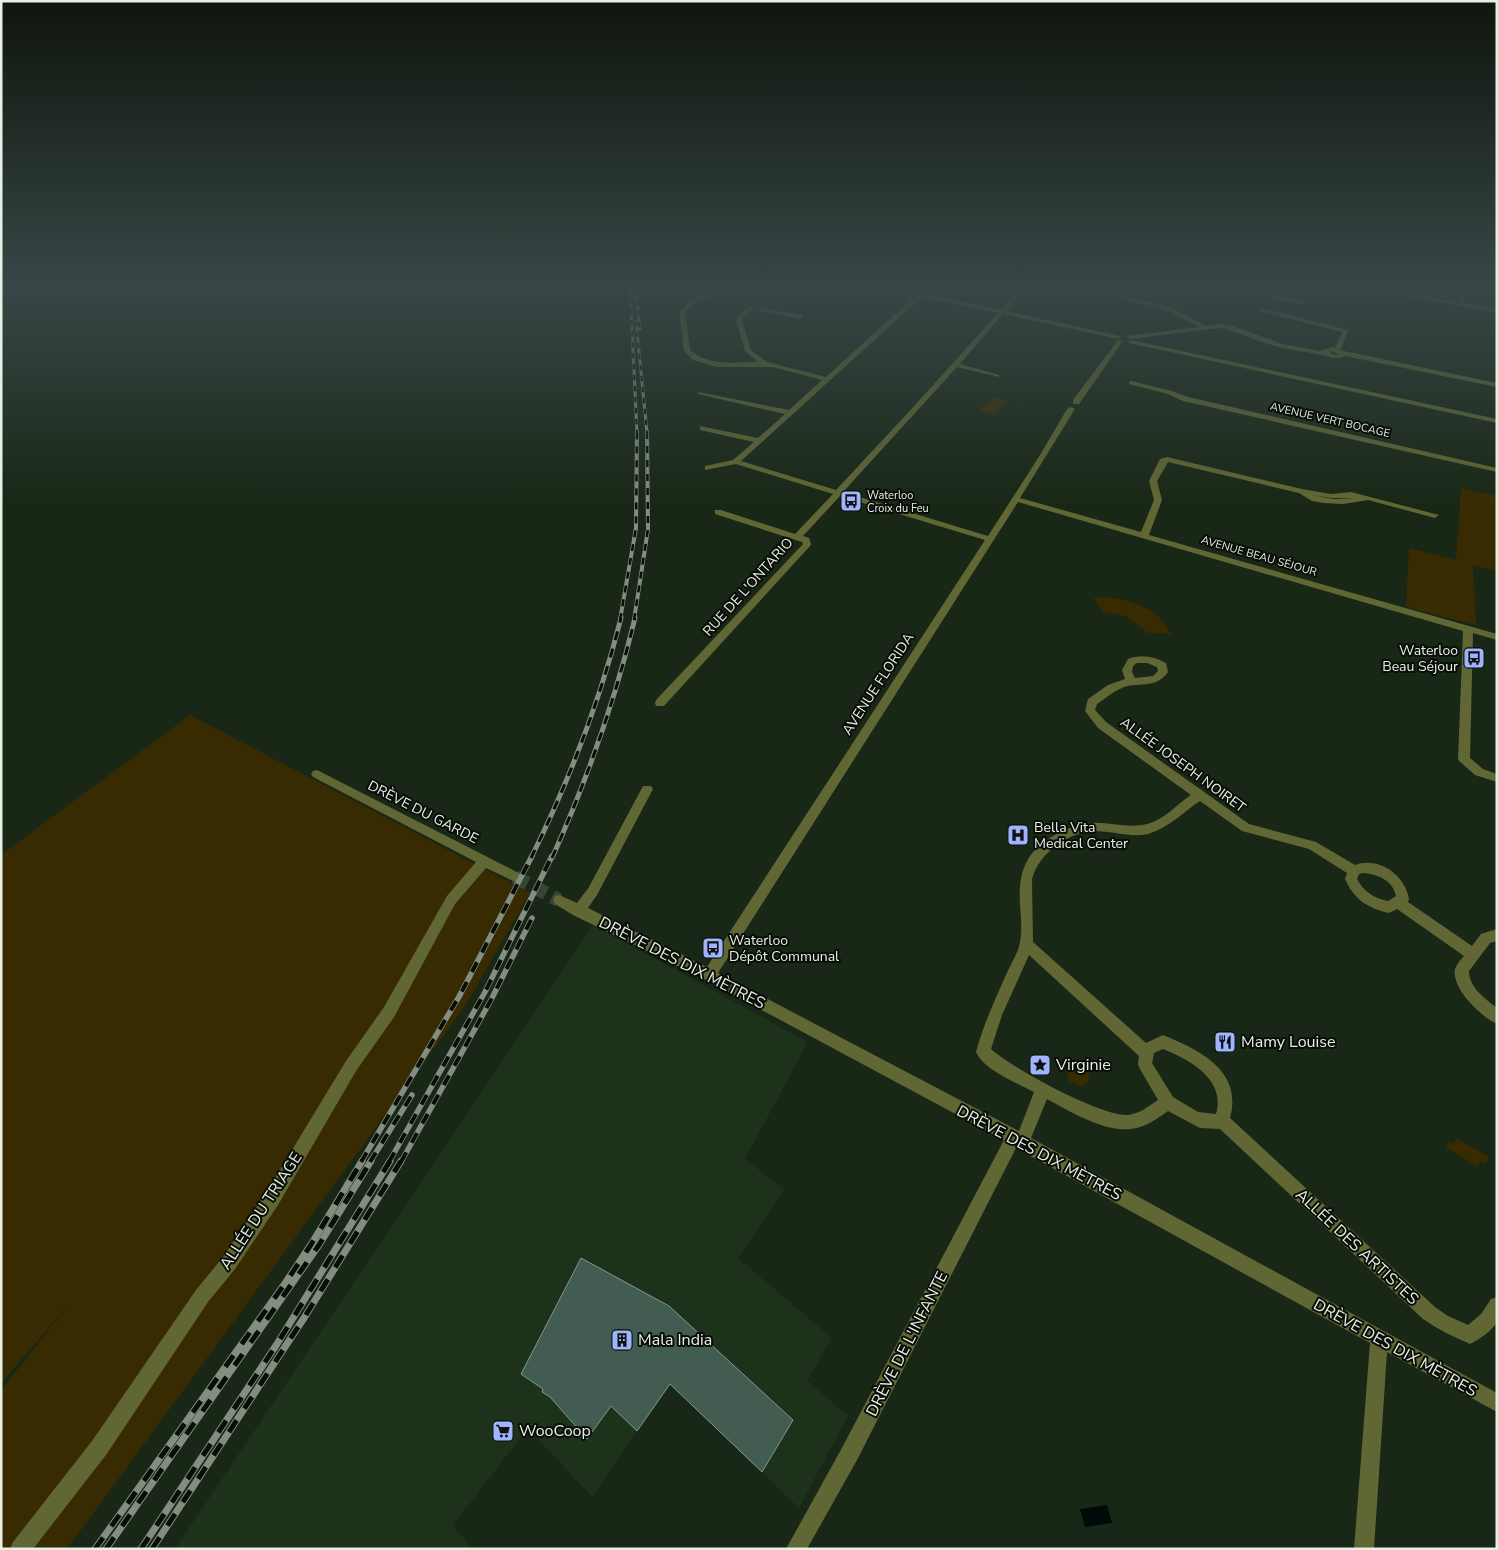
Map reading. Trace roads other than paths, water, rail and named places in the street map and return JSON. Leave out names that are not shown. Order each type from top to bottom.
[{"type":"street","points":[[698,359],[713,364],[766,364],[825,379]]},
{"type":"street","points":[[749,364],[751,359]]},
{"type":"street","points":[[758,359],[766,364]]},
{"type":"street","points":[[736,462],[847,359]]},
{"type":"street","name":"RUE DE L'ONTARIO","points":[[660,703],[807,544],[806,540],[796,537],[961,359]]},
{"type":"street","points":[[1076,402],[1105,359]]},
{"type":"street","points":[[1218,359],[1497,421]]},
{"type":"street","points":[[1375,359],[1497,385]]},
{"type":"street","points":[[956,365],[997,376]]},
{"type":"street","name":"AVENUE VERT BOCAGE","points":[[1131,383],[1170,392],[1186,399],[1497,470]]},
{"type":"street","points":[[700,393],[788,412]]},
{"type":"street","name":"AVENUE FLORIDA","points":[[709,975],[1071,409]]},
{"type":"street","points":[[703,428],[759,441]]},
{"type":"street","points":[[1144,536],[1158,500],[1153,481],[1163,461],[1168,459],[1302,491],[1309,496],[1334,499],[1368,498],[1435,515]]},
{"type":"street","points":[[708,468],[736,462],[989,539]]},
{"type":"street","name":"AVENUE BEAU SÉJOUR","points":[[1015,499],[1497,636]]},
{"type":"street","points":[[718,512],[796,537]]},
{"type":"street","points":[[1468,628],[1464,760],[1479,772],[1497,778]]},
{"type":"street","name":"ALLÉE JOSEPH NOIRET","points":[[1131,682],[1112,688],[1092,702],[1090,710],[1102,725],[1246,828],[1317,848],[1354,871]]},
{"type":"street","name":"DRÈVE DU GARDE","points":[[317,774],[515,877]]},
{"type":"street","points":[[559,900],[578,910],[593,890],[647,789]]},
{"type":"street","points":[[1168,1102],[1144,1118],[1123,1122],[1084,1110],[998,1065],[983,1052],[988,1030],[1026,944],[1028,921],[1027,877],[1033,860],[1041,851],[1066,835],[1082,828],[1147,830],[1167,820],[1182,805],[1199,796]]},
{"type":"street","name":"ALLÉE DU TRIAGE","points":[[20,1549],[100,1448],[202,1296],[233,1257],[272,1199],[351,1066],[389,1012],[447,907],[484,860]]},
{"type":"street","points":[[1370,868],[1390,876],[1402,891],[1403,899],[1389,907],[1377,905],[1365,899],[1355,889],[1351,879],[1354,871],[1370,868]]},
{"type":"street","points":[[1399,903],[1473,954]]},
{"type":"street","name":"DRÈVE DES DIX MÈTRES","points":[[578,910],[709,975],[1018,1140],[1379,1340],[1497,1403]]},
{"type":"street","points":[[1497,935],[1486,938],[1462,969],[1463,982],[1472,994],[1497,1017]]},
{"type":"street","points":[[1026,944],[1147,1053]]},
{"type":"street","points":[[1163,1042],[1195,1056],[1213,1072],[1227,1098],[1227,1110],[1222,1122],[1212,1124],[1195,1118],[1168,1102],[1144,1064],[1147,1053],[1148,1049],[1163,1042]]},
{"type":"street","name":"DRÈVE DE L'INFANTE","points":[[796,1549],[850,1453],[1018,1140],[1043,1089]]},
{"type":"street","name":"ALLÉE DES ARTISTES","points":[[1222,1122],[1404,1291],[1442,1322],[1470,1335],[1487,1320],[1497,1304]]},
{"type":"street","points":[[1364,1549],[1379,1340]]},
{"type":"tunnel","points":[[515,877],[559,900]]},
{"type":"railway","points":[[633,359],[637,433]]},
{"type":"railway","points":[[640,359],[647,433]]},
{"type":"railway","points":[[634,620],[648,529],[647,432]]},
{"type":"railway","points":[[620,620],[636,528],[637,433]]},
{"type":"railway","points":[[531,857],[571,770],[603,680],[621,618]]},
{"type":"railway","points":[[552,858],[599,740],[619,680],[635,618]]},
{"type":"railway","points":[[389,1162],[485,992],[552,856]]},
{"type":"railway","points":[[361,1162],[460,995],[531,857]]},
{"type":"railway","points":[[401,1162],[491,1000],[532,918]]},
{"type":"railway","points":[[370,1162],[412,1095]]},
{"type":"railway","points":[[95,1549],[286,1282],[362,1161]]},
{"type":"railway","points":[[106,1549],[319,1245],[371,1161]]},
{"type":"railway","points":[[141,1549],[277,1344],[390,1161]]},
{"type":"railway","points":[[152,1549],[304,1318],[401,1161]]},
{"type":"place","name":"Waterloo Croix du Feu","points":[[851,501]]},
{"type":"place","name":"Waterloo Beau Séjour","points":[[1474,658]]},
{"type":"place","name":"Bella Vita Medical Center","points":[[1018,835]]},
{"type":"place","name":"Waterloo Dépôt Communal","points":[[713,948]]},
{"type":"place","name":"Mamy Louise","points":[[1225,1042]]},
{"type":"place","name":"Virginie","points":[[1040,1065]]},
{"type":"place","name":"Mala India","points":[[622,1340]]},
{"type":"place","name":"WooCoop","points":[[503,1431]]}]
